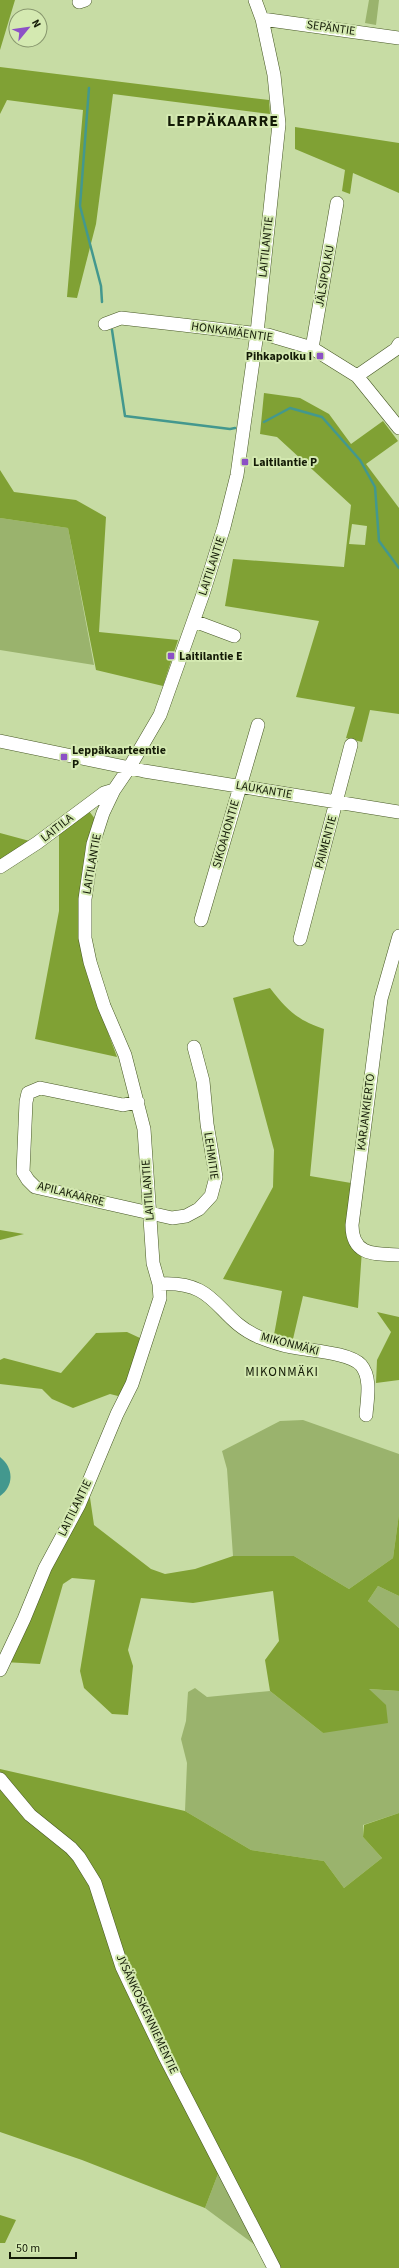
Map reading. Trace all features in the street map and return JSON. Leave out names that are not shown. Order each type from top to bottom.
[{"type":"street","name":"LAITILANTIE","points":[[0,1670],[24,1619],[45,1568],[79,1505],[117,1414],[132,1384],[160,1298],[159,1284],[153,1263],[144,1129],[125,1055],[104,1006],[90,962],[85,938],[85,899],[93,844],[103,813],[114,790],[129,768],[160,714],[194,621],[224,527],[237,474],[257,333],[279,124],[274,75],[262,19],[255,0]]},
{"type":"street","name":"SEPÄNTIE","points":[[262,19],[399,38]]},
{"type":"street","name":"JÄLSIPOLKU","points":[[312,348],[337,203]]},
{"type":"street","name":"HONKAMÄENTIE","points":[[105,324],[120,318],[208,329],[257,333],[312,348],[357,376],[399,428]]},
{"type":"street","points":[[357,376],[396,349],[399,344]]},
{"type":"street","points":[[194,621],[234,636]]},
{"type":"street","name":"SIKOAHONTIE","points":[[201,920],[258,725]]},
{"type":"street","name":"LAUKANTIE","points":[[0,741],[129,768],[399,812]]},
{"type":"street","name":"PAIMENTIE","points":[[300,939],[351,745]]},
{"type":"street","name":"LAITILA","points":[[0,867],[37,844],[104,793],[114,790]]},
{"type":"street","name":"KARJANKIERTO","points":[[399,936],[381,999],[352,1225],[356,1243],[362,1250],[369,1253],[399,1255]]},
{"type":"street","name":"LEHMITIE","points":[[149,1213],[172,1218],[186,1216],[199,1209],[211,1196],[215,1188],[216,1177],[207,1124],[203,1081],[194,1047]]},
{"type":"street","name":"APILAKAARRE","points":[[138,1102],[123,1105],[40,1088],[34,1090],[28,1094],[26,1102],[23,1172],[35,1187],[149,1213]]},
{"type":"street","name":"MIKONMÄKI","points":[[159,1284],[176,1283],[201,1290],[214,1300],[243,1329],[260,1337],[290,1347],[346,1357],[360,1364],[368,1378],[366,1415]]},
{"type":"street","name":"JYSÄNKOSKENNIEMENTIE","points":[[0,1779],[30,1815],[71,1848],[79,1857],[95,1882],[122,1967],[167,2061],[274,2268]]},
{"type":"green space","points":[[0,0],[15,0],[13,8],[8,8],[8,23],[0,50]]},
{"type":"green space","points":[[369,0],[379,0],[376,25],[365,23]]},
{"type":"green space","points":[[0,67],[269,100],[270,114],[113,94],[96,224],[77,298],[67,297],[83,110],[7,100],[0,114]]},
{"type":"green space","points":[[295,127],[399,143],[399,193],[353,173],[350,194],[342,191],[345,170],[295,149]]},
{"type":"green space","points":[[264,393],[300,398],[329,414],[351,444],[383,421],[398,441],[366,464],[399,508],[399,714],[370,710],[362,742],[346,738],[355,707],[296,697],[319,621],[225,606],[233,559],[344,567],[351,505],[277,437],[260,434]],"holes":[[[352,524],[367,526],[365,545],[349,544]]]},
{"type":"green space","points":[[0,470],[14,492],[76,500],[106,517],[99,632],[178,640],[163,686],[96,670],[68,528],[0,518]]},
{"type":"green space","points":[[0,518],[68,528],[94,665],[0,650]]},
{"type":"green space","points":[[89,811],[95,819],[86,844],[81,900],[99,1008],[117,1057],[35,1039],[59,911],[59,834]]},
{"type":"green space","points":[[0,833],[37,843],[0,861]]},
{"type":"green space","points":[[270,988],[293,1013],[307,1022],[324,1029],[310,1176],[357,1184],[352,1225],[362,1250],[358,1308],[303,1296],[293,1339],[274,1335],[282,1291],[223,1279],[273,1187],[274,1150],[233,998]]},
{"type":"green space","points":[[0,1230],[24,1234],[0,1240]]},
{"type":"green space","points":[[377,1312],[399,1317],[399,1380],[376,1383],[377,1360],[391,1332]]},
{"type":"green space","points":[[127,1332],[140,1338],[127,1386],[118,1396],[110,1394],[73,1408],[52,1399],[42,1389],[0,1384],[0,1360],[4,1358],[61,1373],[96,1333]]},
{"type":"green space","points":[[303,1420],[399,1454],[399,1514],[393,1558],[349,1589],[294,1556],[233,1556],[227,1469],[222,1451],[280,1421]]},
{"type":"green space","points":[[88,1484],[94,1525],[151,1569],[165,1574],[195,1569],[233,1556],[294,1556],[349,1589],[393,1558],[399,1514],[399,1596],[378,1586],[368,1601],[399,1628],[399,1691],[369,1689],[386,1705],[388,1723],[323,1733],[270,1691],[265,1660],[279,1641],[273,1591],[193,1603],[141,1598],[128,1650],[133,1666],[128,1715],[112,1714],[84,1688],[80,1671],[95,1580],[72,1578],[63,1584],[40,1664],[4,1662]]},
{"type":"green space","points":[[378,1586],[399,1596],[399,1628],[368,1601]]},
{"type":"green space","points":[[195,1688],[207,1697],[270,1691],[323,1733],[368,1689],[399,1691],[399,1813],[363,1825],[363,1837],[382,1858],[344,1888],[324,1861],[251,1850],[185,1811],[187,1763],[181,1739],[186,1721],[188,1692]]},
{"type":"green space","points":[[0,1769],[185,1811],[251,1850],[324,1861],[344,1888],[382,1858],[363,1837],[364,1825],[399,1813],[399,2268],[274,2268],[221,2166],[205,2208],[82,2160],[0,2132]]},
{"type":"green space","points":[[221,2166],[255,2245],[205,2208]]},
{"type":"green space","points":[[0,2215],[16,2220],[5,2243],[0,2243]]},
{"type":"water","points":[[0,1457],[8,1466],[10,1472],[10,1482],[5,1492],[0,1496]]},
{"type":"waterway","points":[[89,88],[80,206],[101,286],[102,302]]},
{"type":"waterway","points":[[112,330],[125,416],[230,429],[235,428]]},
{"type":"waterway","points":[[264,422],[290,408],[322,417],[360,460],[375,487],[379,541],[399,568]]},
{"type":"place","name":"Pihkapolku I","points":[[320,356]]},
{"type":"place","name":"Laitilantie P","points":[[245,462]]},
{"type":"place","name":"Laitilantie E","points":[[171,656]]},
{"type":"place","name":"Leppäkaarteentie P","points":[[64,757]]},
{"type":"district","name":"LEPPÄKAARRE","points":[[223,121]]},
{"type":"district","name":"MIKONMÄKI","points":[[282,1372]]}]
